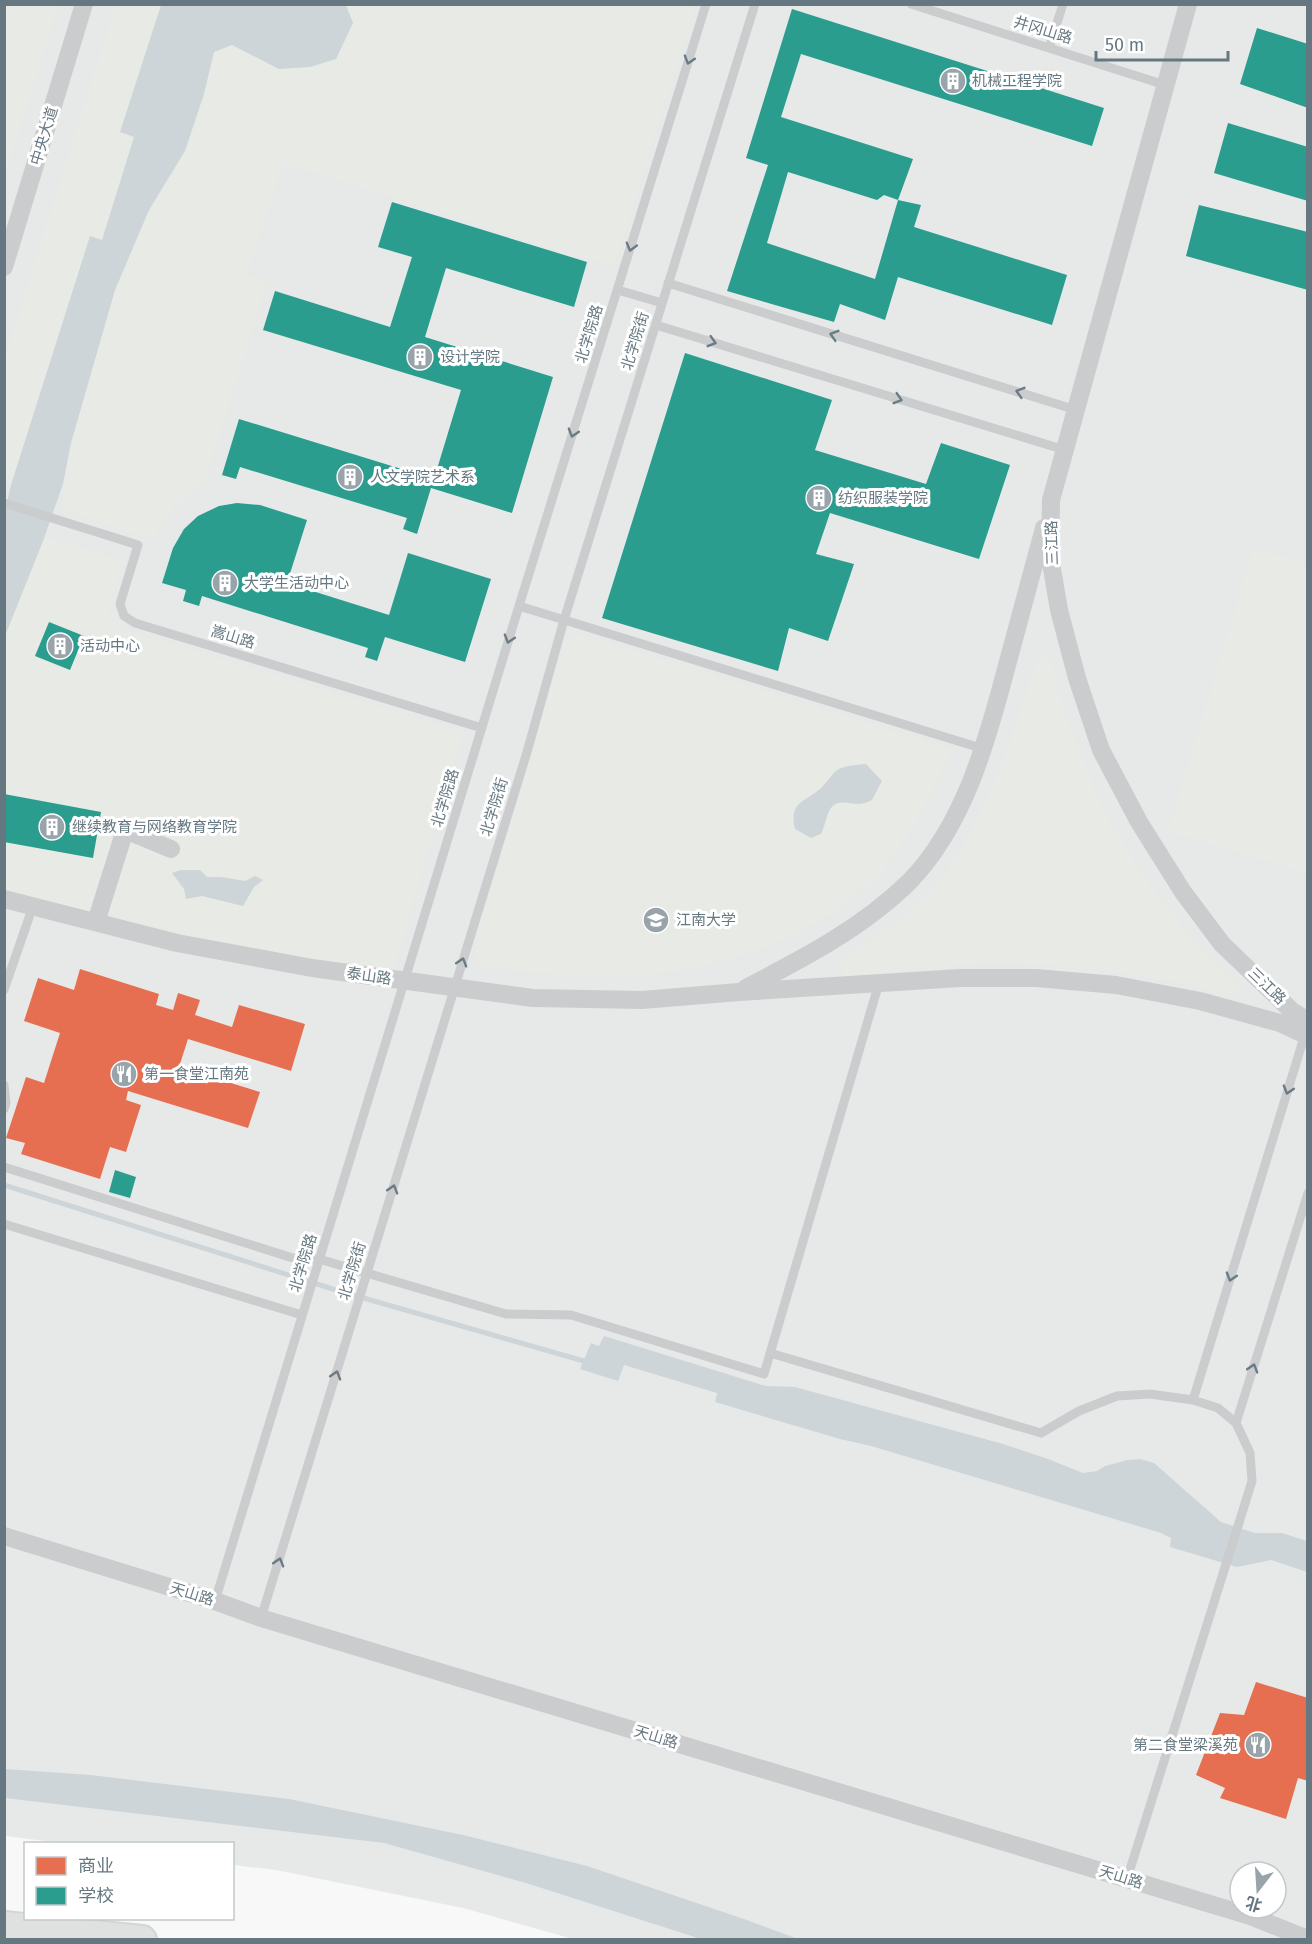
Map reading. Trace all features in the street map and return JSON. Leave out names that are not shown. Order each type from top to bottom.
[{"type":"main road","points":[[4,1926],[142,1940]]},
{"type":"street","name":"中央大道","points":[[4,267],[84,4]]},
{"type":"street","name":"三江路","points":[[1188,4],[1051,500],[1050,557],[1059,610],[1077,678],[1101,750],[1139,822],[1183,892],[1222,944],[1292,1011],[1307,1030]]},
{"type":"street","points":[[739,992],[838,938],[880,909],[911,880],[941,841],[966,794],[984,749],[1051,500]]},
{"type":"street","points":[[96,922],[125,830],[171,849]]},
{"type":"street","name":"泰山路","points":[[4,899],[177,943],[312,968],[533,998],[632,1000],[960,978],[1036,978],[1116,985],[1200,1001],[1307,1030]]},
{"type":"street","name":"天山路","points":[[4,1536],[261,1617],[1250,1916],[1308,1938]]},
{"type":"lane","name":"北学院路","points":[[215,1601],[404,980],[706,4]]},
{"type":"lane","name":"北学院街","points":[[261,1617],[527,752],[564,620],[755,4]]},
{"type":"lane","name":"井冈山路","points":[[911,4],[1166,85]]},
{"type":"lane","points":[[1049,48],[1063,4]]},
{"type":"lane","points":[[668,284],[1076,410]]},
{"type":"lane","points":[[618,290],[662,303]]},
{"type":"lane","points":[[656,325],[1065,450]]},
{"type":"lane","name":"嵩山路","points":[[4,503],[138,545],[120,604],[124,615],[135,623],[482,728]]},
{"type":"lane","points":[[519,606],[984,749]]},
{"type":"lane","points":[[4,990],[33,906]]},
{"type":"lane","points":[[4,1167],[296,1259],[319,1260],[506,1314],[572,1315],[764,1374],[879,983]]},
{"type":"lane","points":[[1193,1400],[1307,1030]]},
{"type":"lane","points":[[4,1085],[6,1103],[4,1109]]},
{"type":"lane","points":[[1236,1424],[1308,1193]]},
{"type":"lane","points":[[4,1224],[302,1315]]},
{"type":"lane","points":[[770,1353],[1041,1433],[1079,1411],[1117,1396],[1150,1394],[1193,1400],[1218,1408],[1236,1424],[1250,1453],[1252,1481],[1127,1879]]},
{"type":"shaded area","name":"江南大学","points":[[4,5],[1307,5],[1307,1939],[573,1939],[463,1908],[276,1870],[234,1865],[234,1842],[53,1842],[5,1836]]},
{"type":"shaded area","points":[[4,5],[58,5],[5,177],[4,177]]},
{"type":"shaded area","points":[[116,5],[161,5],[120,132],[134,137],[102,240],[90,237],[11,485],[5,483],[5,357]]},
{"type":"shaded area","points":[[161,5],[346,5],[353,23],[336,59],[310,67],[279,69],[232,45],[214,52],[204,94],[185,151],[149,210],[115,290],[71,443],[63,484],[5,636],[4,514],[11,485],[90,236],[102,240],[134,137],[120,132]]},
{"type":"shaded area","points":[[346,5],[696,5],[614,267],[283,163],[247,275],[267,283],[204,483],[174,506],[154,539],[62,508],[63,484],[71,443],[114,290],[149,210],[185,151],[204,94],[214,52],[231,45],[279,69],[335,59],[352,23]]},
{"type":"shaded area","points":[[45,537],[123,561],[109,610],[112,621],[121,629],[463,732],[393,972],[252,948],[5,895],[4,636]]},
{"type":"shaded area","points":[[1254,548],[1307,564],[1307,873],[1168,831]]},
{"type":"shaded area","points":[[574,635],[589,637],[952,749],[921,813],[882,871],[856,895],[827,916],[795,933],[762,948],[728,959],[692,968],[657,973],[589,976],[489,969],[477,964],[476,950],[481,925],[564,644]]},
{"type":"shaded area","points":[[1047,656],[1054,667],[1058,693],[1086,770],[1123,844],[1144,878],[1168,909],[1238,983],[1240,991],[1230,995],[1188,984],[1120,972],[1052,965],[991,963],[891,971],[856,977],[844,975],[840,964],[916,907],[952,863],[975,825],[993,786],[1009,746],[1036,663]]},
{"type":"shaded area","points":[[866,764],[882,781],[872,800],[862,804],[834,805],[828,813],[821,834],[811,838],[795,829],[794,812],[801,803],[825,784],[839,769]]},
{"type":"shaded area","points":[[181,870],[200,870],[207,877],[245,881],[255,876],[263,880],[254,887],[243,906],[202,896],[186,899],[184,889],[172,873]]},
{"type":"shaded area","points":[[604,1336],[766,1386],[795,1387],[1003,1444],[1083,1473],[1097,1471],[1105,1466],[1128,1460],[1140,1459],[1154,1463],[1221,1522],[1255,1533],[1282,1533],[1307,1541],[1307,1572],[1271,1560],[1237,1567],[1170,1547],[1171,1538],[1161,1533],[715,1402],[717,1393],[624,1365],[618,1381],[580,1369],[591,1343],[599,1346]]},
{"type":"shaded area","points":[[5,1769],[91,1775],[289,1799],[463,1835],[587,1866],[798,1939],[701,1939],[526,1883],[384,1843],[5,1798]]},
{"type":"building: 商业","name":"第一食堂江南苑","points":[[80,969],[159,994],[156,1005],[173,1010],[178,993],[200,1000],[195,1015],[232,1027],[239,1005],[305,1024],[291,1071],[188,1039],[179,1067],[260,1092],[248,1128],[128,1091],[126,1100],[141,1105],[126,1152],[110,1147],[100,1179],[21,1154],[25,1143],[6,1138],[26,1077],[44,1083],[60,1033],[24,1021],[38,978],[74,990]]},
{"type":"building: 商业","name":"第二食堂梁溪苑","points":[[1256,1682],[1308,1698],[1308,1781],[1298,1778],[1286,1819],[1220,1798],[1225,1788],[1196,1775],[1220,1713],[1244,1715]]},
{"type":"building: 学校","points":[[792,9],[1104,108],[1092,146],[801,54],[781,117],[913,159],[898,200],[921,205],[914,227],[1067,275],[1052,325],[898,277],[885,320],[840,304],[834,322],[727,291],[768,165],[746,158]],"holes":[[[788,172],[877,200],[884,195],[898,200],[875,279],[767,243]]]},
{"type":"building: 学校","points":[[1257,28],[1308,44],[1308,108],[1240,84]]},
{"type":"building: 学校","points":[[1228,123],[1308,147],[1308,201],[1214,173]]},
{"type":"building: 学校","name":"设计学院","points":[[392,202],[587,262],[574,307],[446,268],[425,337],[553,377],[512,513],[431,488],[417,534],[403,529],[407,518],[240,467],[236,479],[222,475],[239,419],[434,479],[461,390],[263,330],[275,291],[390,327],[412,257],[378,247]]},
{"type":"building: 学校","points":[[1199,205],[1308,232],[1308,290],[1186,256]]},
{"type":"building: 学校","name":"纺织服装学院","points":[[685,353],[832,400],[815,450],[926,484],[941,443],[1010,465],[979,559],[830,513],[816,554],[854,564],[828,641],[789,628],[778,671],[602,618]]},
{"type":"building: 学校","name":"大学生活动中心","points":[[237,503],[260,505],[307,520],[287,583],[389,615],[408,553],[491,579],[465,662],[385,637],[377,661],[365,657],[368,648],[202,596],[199,606],[183,601],[186,590],[162,583],[173,548],[184,529],[198,516],[219,506]]},
{"type":"building: 学校","name":"活动中心","points":[[49,622],[84,636],[70,670],[35,656]]},
{"type":"building: 学校","name":"继续教育与网络教育学院","points":[[4,794],[101,812],[93,858],[4,842]]},
{"type":"building: 学校","points":[[115,1170],[136,1177],[130,1198],[109,1192]]},
{"type":"waterway","points":[[4,1185],[339,1291],[584,1361]]},
{"type":"place","name":"机械工程学院","points":[[953,81]]},
{"type":"place","name":"设计学院","points":[[420,357]]},
{"type":"place","name":"人文学院艺术系","points":[[350,477]]},
{"type":"place","name":"纺织服装学院","points":[[819,498]]},
{"type":"place","name":"大学生活动中心","points":[[225,583]]},
{"type":"place","name":"活动中心","points":[[60,646]]},
{"type":"place","name":"继续教育与网络教育学院","points":[[52,827]]},
{"type":"place","name":"江南大学","points":[[656,920]]},
{"type":"place","name":"第一食堂江南苑","points":[[124,1074]]},
{"type":"place","name":"第二食堂梁溪苑","points":[[1258,1745]]}]
